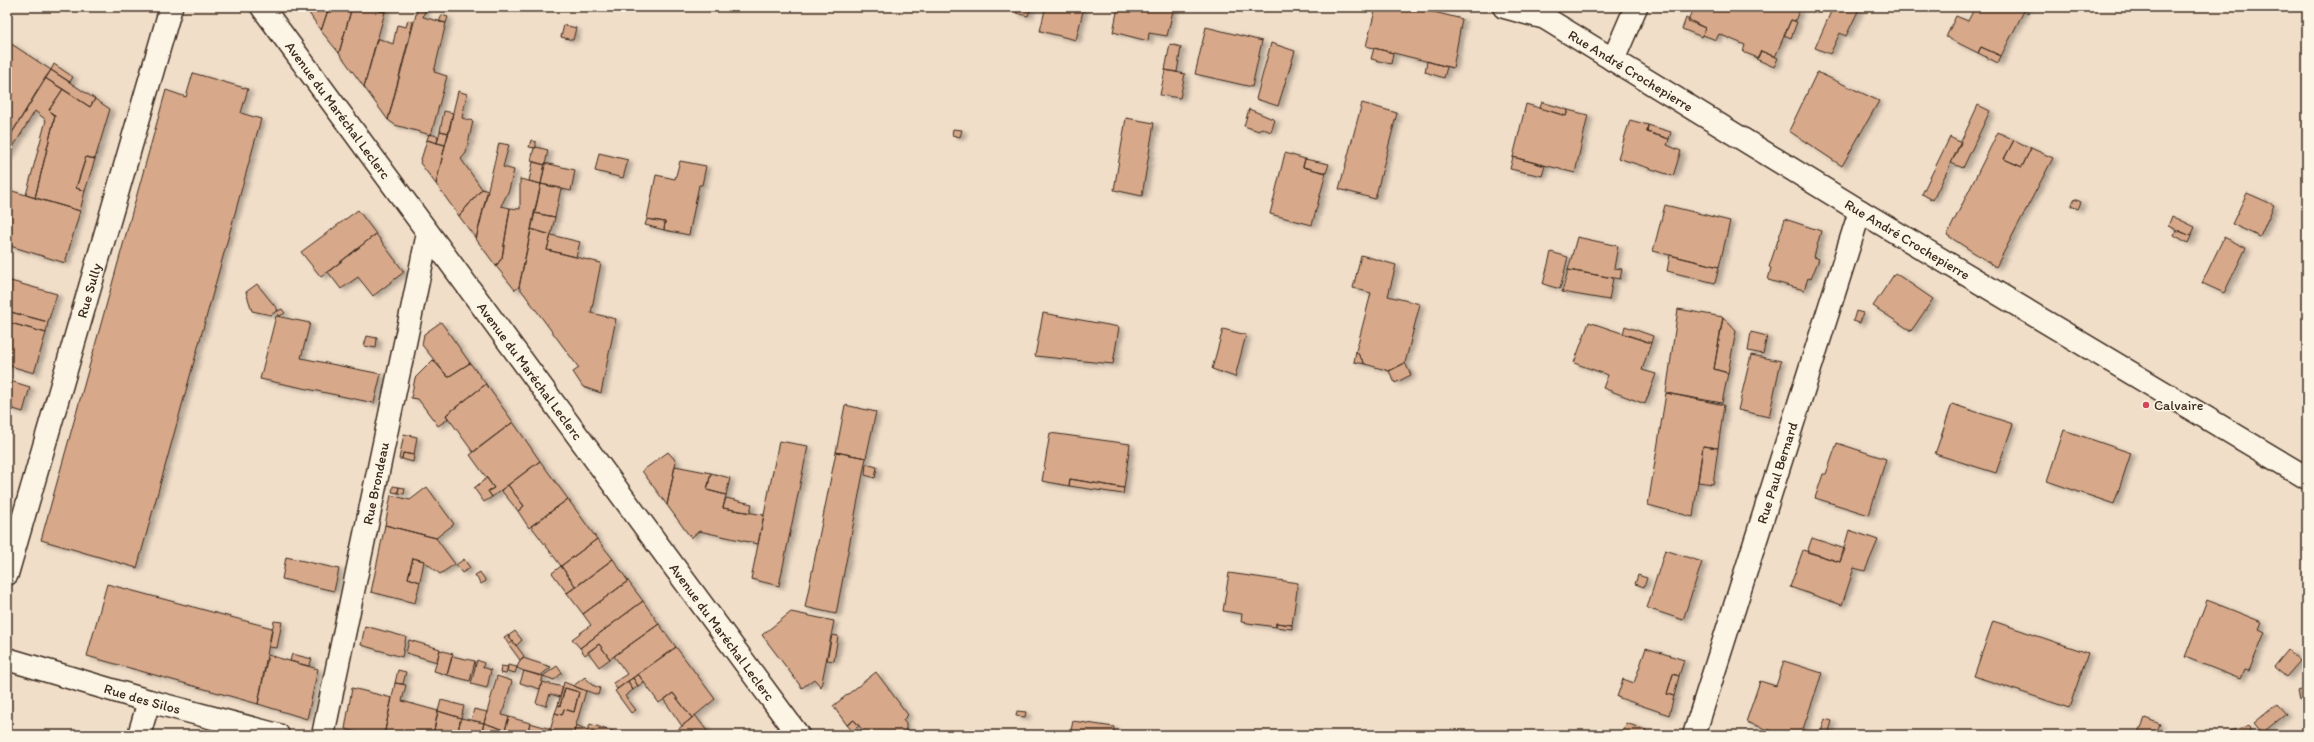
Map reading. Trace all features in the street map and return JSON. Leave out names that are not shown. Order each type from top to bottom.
[{"type":"street","name":"Rue Sully","points":[[7,574],[171,7]]},
{"type":"street","name":"Avenue du Maréchal Leclerc","points":[[262,7],[798,735]]},
{"type":"street","name":"Rue André Crochepierre","points":[[1504,7],[1544,18],[1860,211],[2307,478]]},
{"type":"street","points":[[1613,60],[1636,7]]},
{"type":"street","name":"Rue Paul Bernard","points":[[1694,735],[1860,211]]},
{"type":"street","name":"Rue Brondeau","points":[[323,735],[428,233]]},
{"type":"street","name":"Rue des Silos","points":[[7,658],[149,701],[278,735]]},
{"type":"street","points":[[139,735],[149,701]]},
{"type":"building","points":[[305,7],[329,7],[321,31]]},
{"type":"building","points":[[329,7],[352,7],[339,53],[321,31]]},
{"type":"building","points":[[352,7],[365,7],[385,12],[364,87],[339,53]]},
{"type":"building","points":[[365,7],[386,7],[385,12]]},
{"type":"building","points":[[418,7],[426,7],[423,17],[446,23],[434,72],[447,76],[431,135],[395,125],[388,120]]},
{"type":"building","points":[[1017,7],[1031,7],[1028,16],[1016,13]]},
{"type":"building","points":[[1031,7],[1084,7],[1076,40],[1040,31],[1045,10]]},
{"type":"building","points":[[1118,7],[1174,7],[1167,36],[1149,33],[1148,41],[1113,32]]},
{"type":"building","points":[[1376,7],[1414,7],[1462,19],[1453,68],[1366,46]]},
{"type":"building","points":[[1694,7],[1792,7],[1799,11],[1795,21],[1791,20],[1775,57],[1761,51],[1758,58],[1743,52],[1745,45],[1719,34],[1716,40],[1703,35],[1705,28],[1688,21]]},
{"type":"building","points":[[1833,7],[1860,7],[1846,36],[1840,33],[1830,54],[1815,48]]},
{"type":"building","points":[[1975,7],[2026,7],[2001,56],[1981,47],[1978,53],[1946,37],[1956,16],[1968,21]]},
{"type":"building","points":[[442,15],[448,17],[446,23],[439,22]]},
{"type":"building","points":[[1686,18],[1705,28],[1702,37],[1682,29]]},
{"type":"building","points":[[408,20],[413,22],[388,120],[364,87],[377,38],[393,44],[397,25],[406,27]]},
{"type":"building","points":[[1791,20],[1797,22],[1791,38],[1784,35]]},
{"type":"building","points":[[564,25],[576,28],[573,40],[561,37]]},
{"type":"building","points":[[1206,27],[1262,41],[1252,87],[1195,74]]},
{"type":"building","points":[[10,43],[51,70],[7,141],[7,48]]},
{"type":"building","points":[[1271,43],[1295,51],[1278,106],[1256,99]]},
{"type":"building","points":[[1170,44],[1181,47],[1177,72],[1165,70]]},
{"type":"building","points":[[1981,47],[2001,56],[1998,63],[1978,53]]},
{"type":"building","points":[[1374,48],[1393,53],[1391,64],[1371,59]]},
{"type":"building","points":[[1761,51],[1778,58],[1774,67],[1756,59]]},
{"type":"building","points":[[1427,61],[1447,67],[1444,78],[1425,72]]},
{"type":"building","points":[[54,64],[73,77],[70,82],[51,70]]},
{"type":"building","points":[[51,70],[95,99],[90,107],[45,78]]},
{"type":"building","points":[[1165,70],[1185,74],[1180,98],[1160,95]]},
{"type":"building","points":[[1817,72],[1879,101],[1842,166],[1789,131]]},
{"type":"building","points":[[193,73],[248,89],[241,113],[261,119],[137,568],[41,540],[166,90],[186,97]]},
{"type":"building","points":[[45,78],[63,89],[49,110],[55,116],[35,198],[26,195],[46,120],[35,111],[7,157],[7,141]]},
{"type":"building","points":[[63,89],[90,107],[95,99],[110,109],[95,159],[86,157],[76,188],[85,191],[80,211],[35,198],[55,116],[49,110]]},
{"type":"building","points":[[458,91],[467,94],[462,118],[473,121],[466,153],[461,159],[482,189],[459,216],[436,184]]},
{"type":"building","points":[[1542,102],[1568,110],[1566,116],[1540,108]]},
{"type":"building","points":[[1362,103],[1397,113],[1375,199],[1339,189]]},
{"type":"building","points":[[1526,104],[1566,116],[1568,110],[1588,115],[1575,173],[1513,157]]},
{"type":"building","points":[[1978,105],[1990,111],[1963,168],[1951,163]]},
{"type":"building","points":[[1249,109],[1275,120],[1271,132],[1261,128],[1259,131],[1244,126]]},
{"type":"building","points":[[444,111],[453,113],[449,133],[440,131]]},
{"type":"building","points":[[1126,118],[1154,123],[1142,196],[1114,190]]},
{"type":"building","points":[[1630,120],[1648,125],[1647,132],[1669,139],[1667,145],[1681,151],[1673,176],[1618,158]]},
{"type":"building","points":[[1648,125],[1671,132],[1669,139],[1647,132]]},
{"type":"building","points":[[953,129],[962,130],[960,137],[952,135]]},
{"type":"building","points":[[440,131],[449,133],[445,145],[437,143]]},
{"type":"building","points":[[1998,132],[2014,140],[2004,159],[2022,167],[2031,148],[2053,158],[1996,267],[1947,235]]},
{"type":"building","points":[[429,134],[438,136],[437,143],[427,140]]},
{"type":"building","points":[[1950,137],[1961,143],[1933,200],[1922,194]]},
{"type":"building","points":[[427,140],[445,145],[436,184],[420,163]]},
{"type":"building","points":[[531,140],[536,142],[536,148],[529,147]]},
{"type":"building","points":[[2014,140],[2031,148],[2022,167],[2004,159]]},
{"type":"building","points":[[499,143],[509,145],[503,167],[514,170],[509,190],[501,206],[510,208],[502,258],[496,266],[476,239]]},
{"type":"building","points":[[536,147],[548,150],[545,165],[531,161],[534,148]]},
{"type":"building","points":[[599,153],[628,160],[623,178],[595,171]]},
{"type":"building","points":[[1285,153],[1305,159],[1303,167],[1326,173],[1312,225],[1270,214]]},
{"type":"building","points":[[86,157],[95,159],[85,191],[76,188]]},
{"type":"building","points":[[1513,157],[1545,166],[1542,176],[1510,169]]},
{"type":"building","points":[[1305,159],[1329,164],[1326,173],[1303,167]]},
{"type":"building","points":[[680,161],[706,166],[702,185],[699,185],[689,235],[664,230],[665,222],[647,219],[656,175],[675,179]]},
{"type":"building","points":[[533,162],[545,165],[541,184],[529,181]]},
{"type":"building","points":[[545,163],[575,170],[571,191],[541,184]]},
{"type":"building","points":[[520,179],[541,184],[519,287],[515,290],[496,266],[502,258],[510,208],[520,209]]},
{"type":"building","points":[[541,184],[561,188],[555,217],[534,213]]},
{"type":"building","points":[[482,189],[488,191],[476,239],[459,216]]},
{"type":"building","points":[[9,190],[80,211],[65,263],[7,245],[7,197]]},
{"type":"building","points":[[2247,193],[2274,205],[2260,237],[2232,224]]},
{"type":"building","points":[[2075,199],[2081,202],[2078,209],[2071,206]]},
{"type":"building","points":[[1665,205],[1730,221],[1719,267],[1653,251]]},
{"type":"building","points":[[358,210],[376,234],[321,277],[301,252]]},
{"type":"building","points":[[534,213],[555,217],[551,235],[531,229]]},
{"type":"building","points":[[2172,216],[2195,227],[2191,236],[2168,226]]},
{"type":"building","points":[[647,219],[665,222],[664,230],[645,225]]},
{"type":"building","points":[[1785,219],[1821,231],[1814,257],[1819,259],[1811,279],[1808,278],[1804,290],[1768,280],[1771,268],[1769,267]]},
{"type":"building","points":[[531,229],[551,235],[547,250],[601,263],[591,313],[616,319],[601,393],[583,387],[573,372],[579,368],[519,287]]},
{"type":"building","points":[[2176,230],[2191,236],[2188,243],[2174,235]]},
{"type":"building","points":[[376,234],[404,272],[373,296],[358,277],[341,289],[328,272]]},
{"type":"building","points":[[551,235],[580,242],[576,257],[547,250]]},
{"type":"building","points":[[1577,237],[1618,246],[1614,268],[1622,269],[1620,279],[1568,270]]},
{"type":"building","points":[[2224,237],[2246,248],[2224,293],[2202,283]]},
{"type":"building","points":[[1551,252],[1568,257],[1560,289],[1543,284]]},
{"type":"building","points":[[1361,255],[1396,265],[1388,296],[1420,304],[1405,363],[1389,371],[1365,364],[1356,351],[1371,293],[1353,288]]},
{"type":"building","points":[[1670,255],[1719,267],[1715,283],[1667,271]]},
{"type":"building","points":[[1568,270],[1613,278],[1609,300],[1562,292]]},
{"type":"building","points":[[1895,273],[1933,299],[1911,331],[1873,306]]},
{"type":"building","points":[[7,280],[57,294],[48,322],[7,311]]},
{"type":"building","points":[[257,284],[278,310],[271,315],[252,311],[246,292]]},
{"type":"building","points":[[282,309],[285,313],[280,316],[276,312]]},
{"type":"building","points":[[1678,309],[1723,317],[1714,369],[1728,373],[1722,403],[1666,393]]},
{"type":"building","points":[[7,311],[48,322],[46,333],[7,322]]},
{"type":"building","points":[[1856,311],[1863,313],[1860,323],[1853,321]]},
{"type":"building","points":[[1043,313],[1119,327],[1113,364],[1035,356]]},
{"type":"building","points":[[276,316],[310,323],[301,358],[381,374],[374,403],[260,379]]},
{"type":"building","points":[[1723,317],[1736,331],[1728,373],[1714,369]]},
{"type":"building","points":[[7,322],[46,333],[34,373],[7,365]]},
{"type":"building","points":[[441,322],[470,363],[448,377],[422,345],[424,334]]},
{"type":"building","points":[[1589,322],[1651,343],[1642,370],[1656,374],[1645,404],[1603,388],[1608,375],[1574,363]]},
{"type":"building","points":[[1625,326],[1653,336],[1651,343],[1623,334]]},
{"type":"building","points":[[1223,329],[1246,335],[1235,377],[1212,369]]},
{"type":"building","points":[[1751,332],[1767,336],[1763,354],[1748,351]]},
{"type":"building","points":[[367,336],[377,338],[376,348],[364,346]]},
{"type":"building","points":[[1356,351],[1365,364],[1354,362]]},
{"type":"building","points":[[1751,355],[1781,361],[1769,417],[1738,410]]},
{"type":"building","points":[[433,360],[448,377],[470,363],[486,384],[446,415],[448,419],[438,426],[418,399],[411,398],[415,378]]},
{"type":"building","points":[[1405,363],[1411,375],[1395,383],[1389,371]]},
{"type":"building","points":[[7,380],[30,387],[23,412],[7,407]]},
{"type":"building","points":[[486,384],[513,422],[473,452],[446,415]]},
{"type":"building","points":[[1666,393],[1724,405],[1718,448],[1703,446],[1693,517],[1648,505]]},
{"type":"building","points":[[1952,404],[2013,424],[1996,473],[1935,454]]},
{"type":"building","points":[[845,405],[876,412],[866,458],[836,452]]},
{"type":"building","points":[[513,422],[540,461],[492,497],[488,491],[494,488],[470,455]]},
{"type":"building","points":[[2064,430],[2131,453],[2114,504],[2047,481]]},
{"type":"building","points":[[1050,433],[1130,444],[1124,488],[1070,479],[1069,486],[1042,481]]},
{"type":"building","points":[[404,434],[417,437],[414,455],[403,453],[402,459],[399,459]]},
{"type":"building","points":[[779,441],[808,446],[779,586],[751,579]]},
{"type":"building","points":[[1837,443],[1886,459],[1869,515],[1815,498],[1823,474],[1826,474]]},
{"type":"building","points":[[1703,446],[1718,448],[1713,484],[1698,482]]},
{"type":"building","points":[[668,452],[676,461],[667,505],[642,471]]},
{"type":"building","points":[[836,452],[866,458],[836,614],[805,607]]},
{"type":"building","points":[[403,453],[414,455],[413,462],[402,459]]},
{"type":"building","points":[[540,461],[568,499],[529,528],[518,511],[524,506],[508,485]]},
{"type":"building","points":[[866,464],[877,467],[875,478],[865,475]]},
{"type":"building","points":[[675,466],[711,473],[707,490],[726,495],[723,508],[764,515],[758,544],[699,531],[691,538],[667,505]]},
{"type":"building","points":[[711,473],[730,478],[726,495],[707,490]]},
{"type":"building","points":[[487,478],[494,488],[488,491],[492,497],[484,502],[474,488]]},
{"type":"building","points":[[1070,479],[1124,488],[1123,494],[1069,486]]},
{"type":"building","points":[[508,485],[524,506],[518,511],[501,490]]},
{"type":"building","points":[[393,486],[399,487],[398,493],[392,492]]},
{"type":"building","points":[[399,487],[405,488],[404,494],[398,493]]},
{"type":"building","points":[[427,487],[454,524],[436,538],[385,525],[391,495],[410,500]]},
{"type":"building","points":[[726,498],[752,504],[750,513],[723,508]]},
{"type":"building","points":[[568,499],[597,539],[561,566],[531,526]]},
{"type":"building","points":[[385,525],[436,538],[455,564],[440,574],[424,561],[413,558],[408,578],[420,582],[415,603],[371,592]]},
{"type":"building","points":[[1849,530],[1878,540],[1865,571],[1854,568],[1842,605],[1790,587],[1803,550],[1840,562]]},
{"type":"building","points":[[1812,538],[1845,549],[1840,562],[1807,552]]},
{"type":"building","points":[[597,539],[613,559],[576,587],[561,566]]},
{"type":"building","points":[[1665,550],[1702,562],[1683,620],[1647,608]]},
{"type":"building","points":[[286,557],[339,569],[334,591],[282,579]]},
{"type":"building","points":[[413,558],[424,561],[420,582],[408,578]]},
{"type":"building","points":[[464,559],[470,568],[462,573],[456,565]]},
{"type":"building","points":[[613,559],[628,581],[583,614],[567,593]]},
{"type":"building","points":[[561,566],[576,587],[567,593],[552,573]]},
{"type":"building","points":[[480,572],[486,581],[481,584],[475,575]]},
{"type":"building","points":[[1229,573],[1298,583],[1292,625],[1276,623],[1276,627],[1241,622],[1242,614],[1223,611]]},
{"type":"building","points":[[1638,575],[1647,578],[1644,587],[1635,584]]},
{"type":"building","points":[[628,581],[643,601],[580,648],[572,639],[591,625],[583,614]]},
{"type":"building","points":[[107,584],[272,628],[258,704],[87,656]]},
{"type":"building","points":[[2207,600],[2262,622],[2259,629],[2265,632],[2249,671],[2244,670],[2240,679],[2185,657]]},
{"type":"building","points":[[643,601],[659,624],[610,659],[599,644],[585,655],[580,648]]},
{"type":"building","points":[[791,612],[834,621],[821,687],[814,679],[802,688],[762,635]]},
{"type":"building","points":[[274,621],[282,622],[277,648],[269,647]]},
{"type":"building","points":[[1993,621],[2088,653],[2069,708],[1974,676]]},
{"type":"building","points":[[1276,623],[1292,625],[1292,629],[1276,627]]},
{"type":"building","points":[[659,624],[676,647],[617,689],[613,683],[627,674],[614,656]]},
{"type":"building","points":[[365,626],[406,637],[402,657],[361,645]]},
{"type":"building","points":[[515,631],[522,640],[516,646],[508,636]]},
{"type":"building","points":[[508,635],[513,641],[509,645],[504,637]]},
{"type":"building","points":[[832,635],[838,636],[834,661],[827,660]]},
{"type":"building","points":[[409,640],[440,649],[437,662],[406,653]]},
{"type":"building","points":[[513,641],[524,656],[520,660],[509,645]]},
{"type":"building","points":[[599,644],[610,659],[599,667],[588,652]]},
{"type":"building","points":[[676,647],[715,699],[692,718],[673,693],[659,703],[638,674]]},
{"type":"building","points":[[1646,648],[1684,660],[1679,676],[1673,674],[1667,694],[1674,696],[1669,715],[1617,697],[1623,679],[1634,683]]},
{"type":"building","points":[[440,650],[453,654],[447,675],[434,671]]},
{"type":"building","points":[[2288,650],[2300,661],[2286,677],[2274,667]]},
{"type":"building","points":[[292,654],[312,659],[309,666],[290,661]]},
{"type":"building","points":[[268,655],[318,669],[307,719],[258,704]]},
{"type":"building","points":[[452,656],[475,661],[470,681],[447,675]]},
{"type":"building","points":[[523,658],[551,667],[540,676],[524,671],[517,668],[520,660]]},
{"type":"building","points":[[477,660],[484,663],[483,667],[491,670],[487,688],[471,684]]},
{"type":"building","points":[[1784,661],[1822,673],[1801,735],[1784,735],[1746,722],[1760,681],[1776,686]]},
{"type":"building","points":[[508,665],[517,667],[515,673],[507,671]]},
{"type":"building","points":[[501,666],[508,667],[506,674],[500,673]]},
{"type":"building","points":[[557,666],[562,673],[554,680],[543,676]]},
{"type":"building","points":[[398,670],[406,672],[403,684],[395,683]]},
{"type":"building","points":[[524,671],[543,676],[540,689],[520,683]]},
{"type":"building","points":[[876,672],[908,715],[903,720],[906,724],[906,731],[900,735],[867,735],[854,720],[847,725],[833,706]]},
{"type":"building","points":[[638,674],[644,682],[638,686],[633,678]]},
{"type":"building","points":[[1673,674],[1679,676],[1674,696],[1667,694]]},
{"type":"building","points":[[497,676],[512,681],[502,715],[509,717],[505,730],[484,723]]},
{"type":"building","points":[[585,677],[592,685],[600,688],[598,695],[573,686]]},
{"type":"building","points":[[633,678],[638,686],[633,690],[628,681]]},
{"type":"building","points":[[628,681],[633,690],[625,696],[636,710],[631,713],[615,691]]},
{"type":"building","points":[[542,682],[563,687],[560,697],[550,694],[546,706],[536,703]]},
{"type":"building","points":[[564,682],[586,691],[573,735],[550,731],[555,713],[562,715],[564,709],[574,712],[579,692],[565,688],[560,706],[558,705]]},
{"type":"building","points":[[395,683],[406,685],[402,701],[438,711],[433,735],[384,735]]},
{"type":"building","points":[[352,688],[392,698],[384,735],[366,735],[345,729]]},
{"type":"building","points":[[565,688],[579,692],[574,712],[564,709],[562,715],[555,713],[558,705],[560,706]]},
{"type":"building","points":[[2307,688],[2307,697],[2300,700],[2298,691]]},
{"type":"building","points":[[673,693],[692,718],[682,726],[664,700]]},
{"type":"building","points":[[441,700],[464,706],[461,718],[438,711]]},
{"type":"building","points":[[2277,704],[2286,714],[2262,733],[2254,723]]},
{"type":"building","points":[[474,709],[487,712],[484,723],[471,720]]},
{"type":"building","points":[[438,711],[461,718],[457,735],[433,735]]},
{"type":"building","points":[[1017,711],[1026,712],[1025,717],[1016,716]]},
{"type":"building","points":[[695,715],[710,735],[671,735],[692,718]]},
{"type":"building","points":[[509,717],[530,723],[527,735],[505,730]]},
{"type":"building","points":[[461,718],[484,723],[481,735],[457,735]]},
{"type":"building","points":[[2145,718],[2160,724],[2155,735],[2138,735]]},
{"type":"building","points":[[1825,719],[1832,721],[1828,735],[1820,735]]},
{"type":"building","points":[[854,720],[859,726],[852,731],[847,725]]},
{"type":"building","points":[[1073,721],[1114,727],[1113,735],[1070,735]]},
{"type":"building","points":[[484,723],[505,730],[504,735],[481,735]]},
{"type":"building","points":[[530,723],[551,729],[549,735],[527,735]]},
{"type":"building","points":[[1626,723],[1646,730],[1644,735],[1622,735]]},
{"type":"building","points":[[590,724],[624,735],[602,735],[588,730]]},
{"type":"building","points":[[576,725],[588,730],[602,735],[573,735]]},
{"type":"building","points":[[2249,726],[2251,735],[2230,735],[2229,731]]},
{"type":"building","points":[[505,730],[527,735],[504,735]]},
{"type":"building","points":[[550,731],[564,735],[549,735]]},
{"type":"building","points":[[1285,731],[1302,733],[1302,735],[1285,735]]},
{"type":"place","name":"Calvaire","points":[[2146,405]]}]
